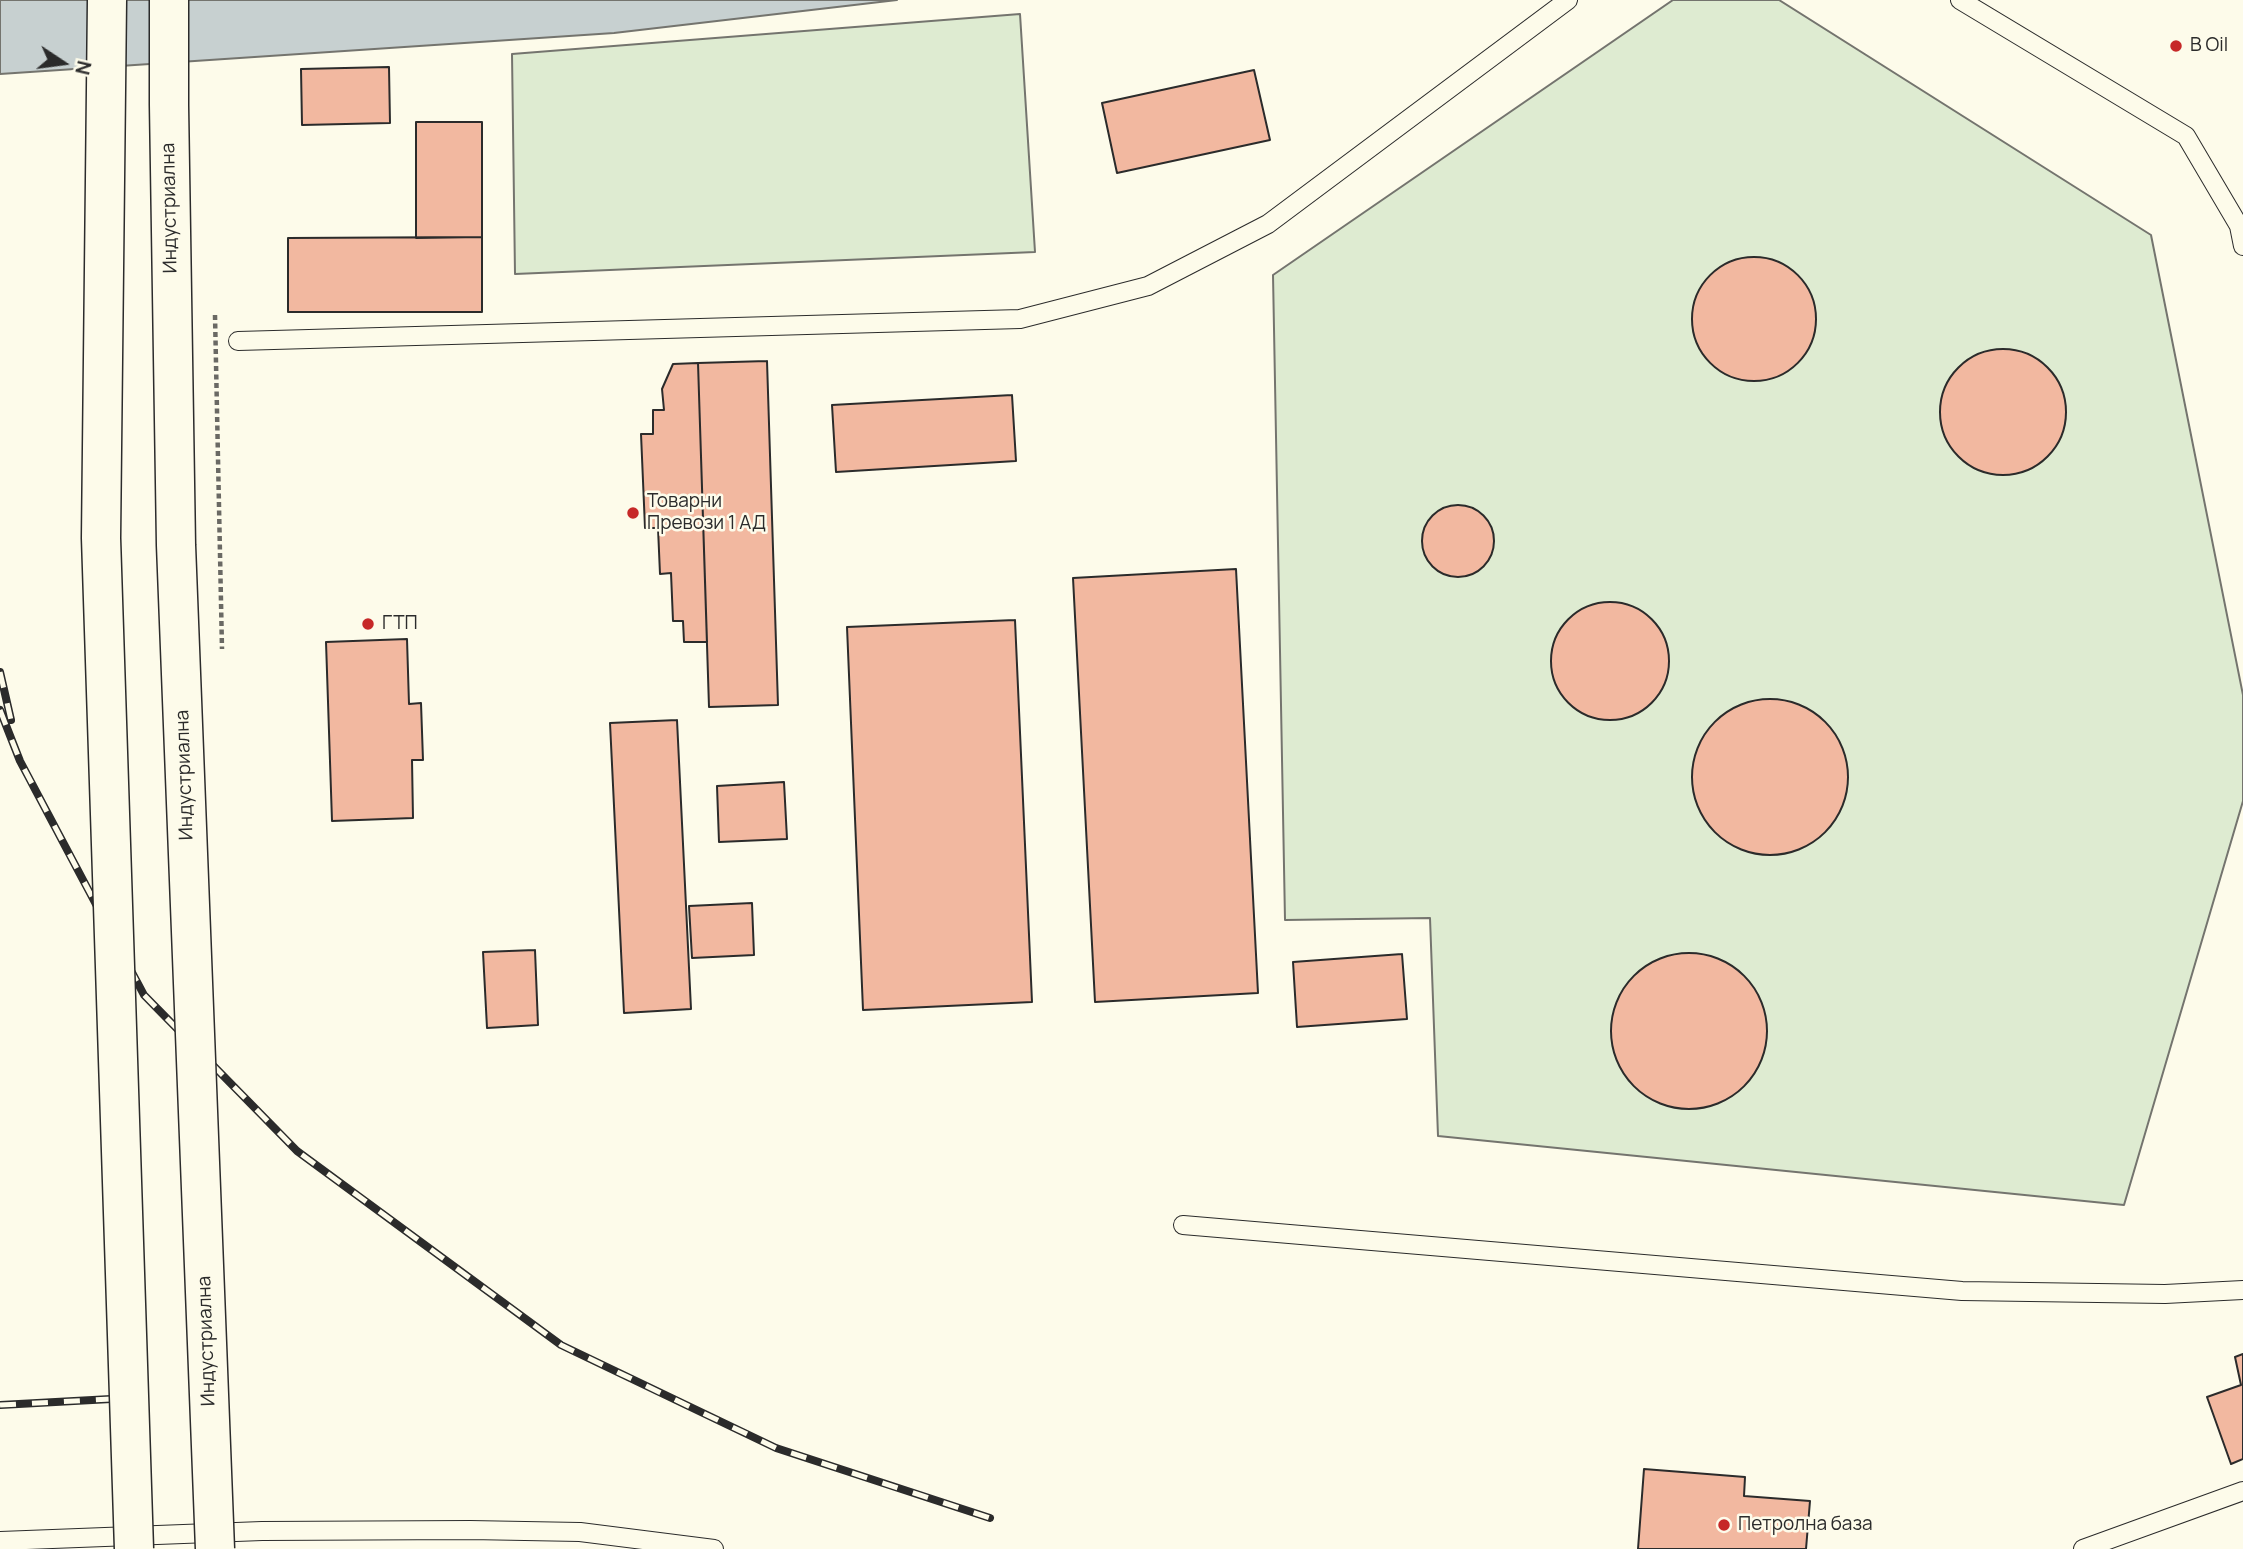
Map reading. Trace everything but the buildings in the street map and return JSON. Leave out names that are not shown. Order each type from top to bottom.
[{"type":"main road","points":[[107,0],[101,538],[134,1549]]},
{"type":"main road","name":"Индустриална","points":[[169,0],[176,545],[215,1549]]},
{"type":"lane","points":[[239,341],[1020,319],[1148,286],[1268,223],[1568,0]]},
{"type":"lane","points":[[1960,0],[2186,136],[2239,226],[2243,246]]},
{"type":"lane","points":[[1183,1225],[1962,1291],[2165,1294],[2243,1290]]},
{"type":"lane","points":[[2083,1549],[2243,1491]]},
{"type":"lane","points":[[0,1541],[262,1531],[470,1530],[580,1532],[713,1549]]},
{"type":"green space","points":[[1673,0],[1779,0],[2151,235],[2243,695],[2243,801],[2124,1205],[1438,1136],[1430,918],[1285,920],[1273,275]]},
{"type":"green space","points":[[1020,14],[1035,252],[515,274],[512,54]]},
{"type":"shaded area","points":[[0,0],[897,0],[614,33],[0,74]]},
{"type":"railway","points":[[0,672],[11,720]]},
{"type":"railway","points":[[0,710],[20,761],[144,995],[297,1151],[561,1345],[776,1448],[990,1518]]},
{"type":"railway","points":[[0,1405],[111,1399]]},
{"type":"place","name":"B Oil","points":[[2176,46]]},
{"type":"place","name":"Товарни Превози 1 АД","points":[[633,513]]},
{"type":"place","name":"ГТП","points":[[368,624]]},
{"type":"place","name":"Петролна база","points":[[1724,1525]]}]
